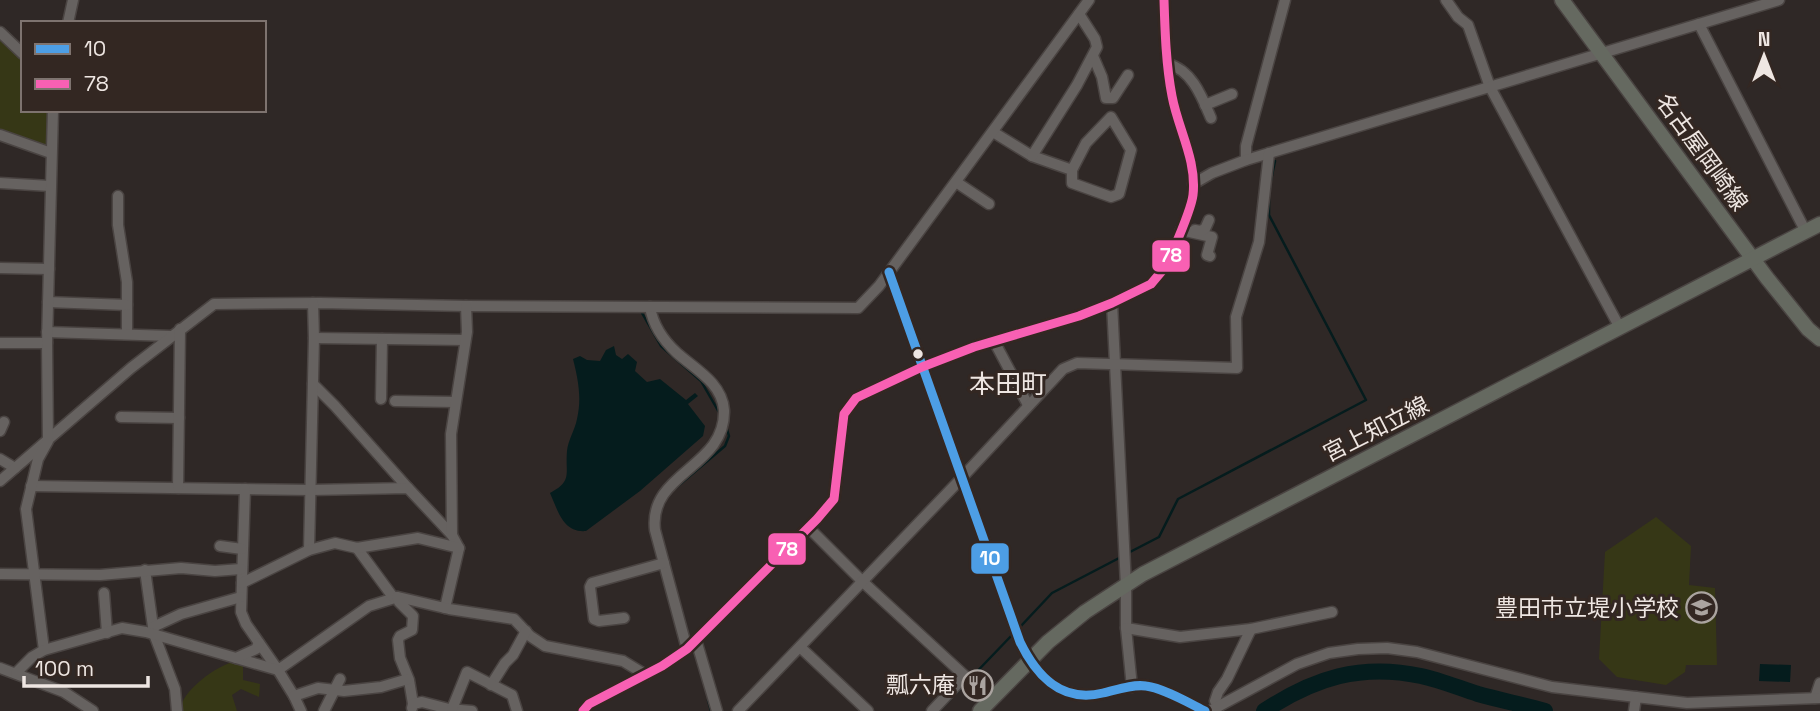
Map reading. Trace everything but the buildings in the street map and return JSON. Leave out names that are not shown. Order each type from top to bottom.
[{"type":"main road","name":"名古屋岡崎線","points":[[1562,0],[1754,260],[1808,329],[1820,339]]},
{"type":"main road","name":"宮上知立線","points":[[980,711],[1085,612],[1155,568],[1820,224]]},
{"type":"main road","name":"名古屋岡崎線","points":[[1808,329],[1812,342],[1820,353]]},
{"type":"street","points":[[68,21],[73,0]]},
{"type":"street","points":[[0,481],[176,332],[214,304],[856,309],[889,272],[1089,0]]},
{"type":"street","points":[[583,711],[589,704],[646,675],[687,649],[809,528],[834,499],[841,432],[849,406],[866,392],[922,367],[1112,303],[1151,284],[1167,265],[1192,199],[1194,184],[1189,150],[1172,99],[1164,0]]},
{"type":"street","points":[[1246,160],[1246,146],[1285,0]]},
{"type":"street","points":[[1446,0],[1458,17],[1468,25],[1490,87],[1620,328]]},
{"type":"street","points":[[1194,184],[1212,173],[1246,160],[1779,0]]},
{"type":"street","points":[[1032,156],[1097,47],[1095,38],[1079,14]]},
{"type":"street","points":[[1699,24],[1806,232]]},
{"type":"street","points":[[0,32],[21,52]]},
{"type":"street","points":[[1093,56],[1102,77],[1106,98],[1113,98],[1128,75]]},
{"type":"street","points":[[1168,64],[1177,66],[1192,81],[1211,118]]},
{"type":"street","points":[[1205,105],[1232,94]]},
{"type":"street","points":[[44,650],[26,509],[38,459],[48,441],[47,338],[53,112]]},
{"type":"street","points":[[1111,117],[1131,150],[1119,194],[1111,197],[1072,184],[1072,170],[1086,143],[1111,117]]},
{"type":"street","points":[[993,132],[1032,156],[1072,170]]},
{"type":"street","points":[[0,135],[51,153]]},
{"type":"street","points":[[738,711],[1063,369],[1077,363],[1237,368],[1236,317],[1259,242],[1269,153]]},
{"type":"street","points":[[956,182],[989,204]]},
{"type":"street","points":[[0,183],[50,186]]},
{"type":"street","points":[[118,196],[118,225],[127,282],[127,334]]},
{"type":"street","points":[[1181,228],[1199,231],[1205,229],[1209,220]]},
{"type":"street","points":[[1181,228],[1212,237],[1207,256],[1210,256]]},
{"type":"street","points":[[0,268],[49,269]]},
{"type":"street","points":[[889,272],[1020,642],[1030,661],[1057,687],[1077,696],[1097,695],[1132,687],[1152,687],[1211,709],[1307,659],[1358,649],[1387,648],[1417,652],[1552,687],[1635,704],[1817,698],[1820,682]]},
{"type":"street","points":[[48,302],[127,304]]},
{"type":"street","points":[[309,551],[313,303]]},
{"type":"street","points":[[1112,303],[1126,628],[1132,687]]},
{"type":"street","points":[[452,535],[451,434],[465,340],[466,306]]},
{"type":"street","points":[[650,307],[652,316],[667,342],[708,377],[724,407],[720,437],[713,448],[668,488],[656,505],[655,530],[687,649]]},
{"type":"street","points":[[0,342],[176,332]]},
{"type":"street","points":[[176,332],[178,488]]},
{"type":"street","points":[[314,338],[465,340]]},
{"type":"street","points":[[381,399],[382,339]]},
{"type":"street","points":[[994,341],[1028,405]]},
{"type":"street","points":[[313,384],[452,535],[459,548],[446,608]]},
{"type":"street","points":[[395,401],[455,402]]},
{"type":"street","points":[[121,417],[179,418]]},
{"type":"street","points":[[0,459],[15,468]]},
{"type":"street","points":[[31,486],[311,490],[408,488]]},
{"type":"street","points":[[244,489],[242,612],[246,624],[278,670],[301,711]]},
{"type":"street","points":[[809,528],[965,676],[932,711]]},
{"type":"street","points":[[242,583],[309,551],[335,543],[357,548],[418,538],[459,548]]},
{"type":"street","points":[[220,546],[242,549]]},
{"type":"street","points":[[357,548],[413,616],[412,629],[398,639],[412,708],[422,702],[472,711]]},
{"type":"street","points":[[624,618],[599,621],[594,619],[590,585],[664,563]]},
{"type":"street","points":[[0,574],[100,575],[181,568],[215,571],[241,569]]},
{"type":"street","points":[[145,570],[153,630],[175,689],[177,711]]},
{"type":"street","points":[[104,593],[107,633]]},
{"type":"street","points":[[153,630],[181,614],[242,597]]},
{"type":"street","points":[[278,670],[369,606],[395,597],[514,619],[545,646],[623,661],[646,675]]},
{"type":"street","points":[[1126,628],[1180,637],[1251,629],[1332,612]]},
{"type":"street","points":[[16,673],[32,657],[44,650],[122,628],[153,630],[278,670]]},
{"type":"street","points":[[1211,709],[1251,629]]},
{"type":"street","points":[[491,685],[513,655],[526,631]]},
{"type":"street","points":[[696,640],[717,711]]},
{"type":"street","points":[[236,658],[256,649],[259,643]]},
{"type":"street","points":[[800,647],[868,711]]},
{"type":"street","points":[[0,668],[64,692],[93,711]]},
{"type":"street","points":[[452,709],[467,672],[474,673],[512,695],[517,711]]},
{"type":"street","points":[[293,696],[318,688],[335,691],[381,687],[408,679]]},
{"type":"street","points":[[324,711],[340,680]]},
{"type":"shaded area","points":[[0,39],[21,59],[21,112],[49,112],[46,147],[0,131]]},
{"type":"shaded area","points":[[1656,517],[1691,546],[1689,585],[1715,588],[1717,665],[1686,665],[1685,672],[1666,685],[1617,677],[1599,659],[1605,552]]},
{"type":"shaded area","points":[[236,661],[243,663],[243,680],[260,684],[259,697],[241,689],[232,695],[237,711],[180,711],[193,687],[219,668]]},
{"type":"water","points":[[614,346],[616,355],[622,359],[628,354],[637,362],[635,371],[647,382],[660,379],[686,400],[695,393],[698,396],[688,404],[705,426],[703,436],[640,491],[586,531],[578,531],[562,520],[550,493],[565,481],[568,447],[576,423],[579,389],[573,359],[580,356],[587,360],[600,361],[606,350]]},
{"type":"water","points":[[1760,664],[1791,665],[1790,682],[1759,681]]},
{"type":"waterway","points":[[1270,185],[1275,161]]},
{"type":"waterway","points":[[1128,553],[1159,537],[1178,499],[1366,400],[1269,215],[1269,199]]},
{"type":"waterway","points":[[642,313],[661,346],[701,381],[720,414]]},
{"type":"waterway","points":[[672,491],[725,446],[729,436],[726,426]]},
{"type":"waterway","points":[[1020,627],[1052,593],[1123,556]]},
{"type":"waterway","points":[[940,710],[1013,634]]},
{"type":"waterway","points":[[1264,711],[1320,682],[1339,676],[1378,671],[1428,678],[1545,711]]},
{"type":"waterway","points":[[708,700],[711,711]]},
{"type":"transit line","name":"78","points":[[583,711],[589,704],[662,666],[687,649],[817,519],[834,499],[844,414],[856,398],[922,367],[974,347],[1079,316],[1112,303],[1151,284],[1167,265],[1189,211],[1193,182],[1190,157],[1170,84],[1164,0]]},
{"type":"transit line","name":"10","points":[[889,272],[1020,642],[1034,666],[1052,684],[1075,694],[1088,695],[1146,686],[1168,693],[1205,711]]},
{"type":"place","name":"豊田市立堤小学校","points":[[1702,608]]},
{"type":"place","name":"瓢六庵","points":[[978,685]]},
{"type":"district","name":"本田町","points":[[1008,384]]}]
